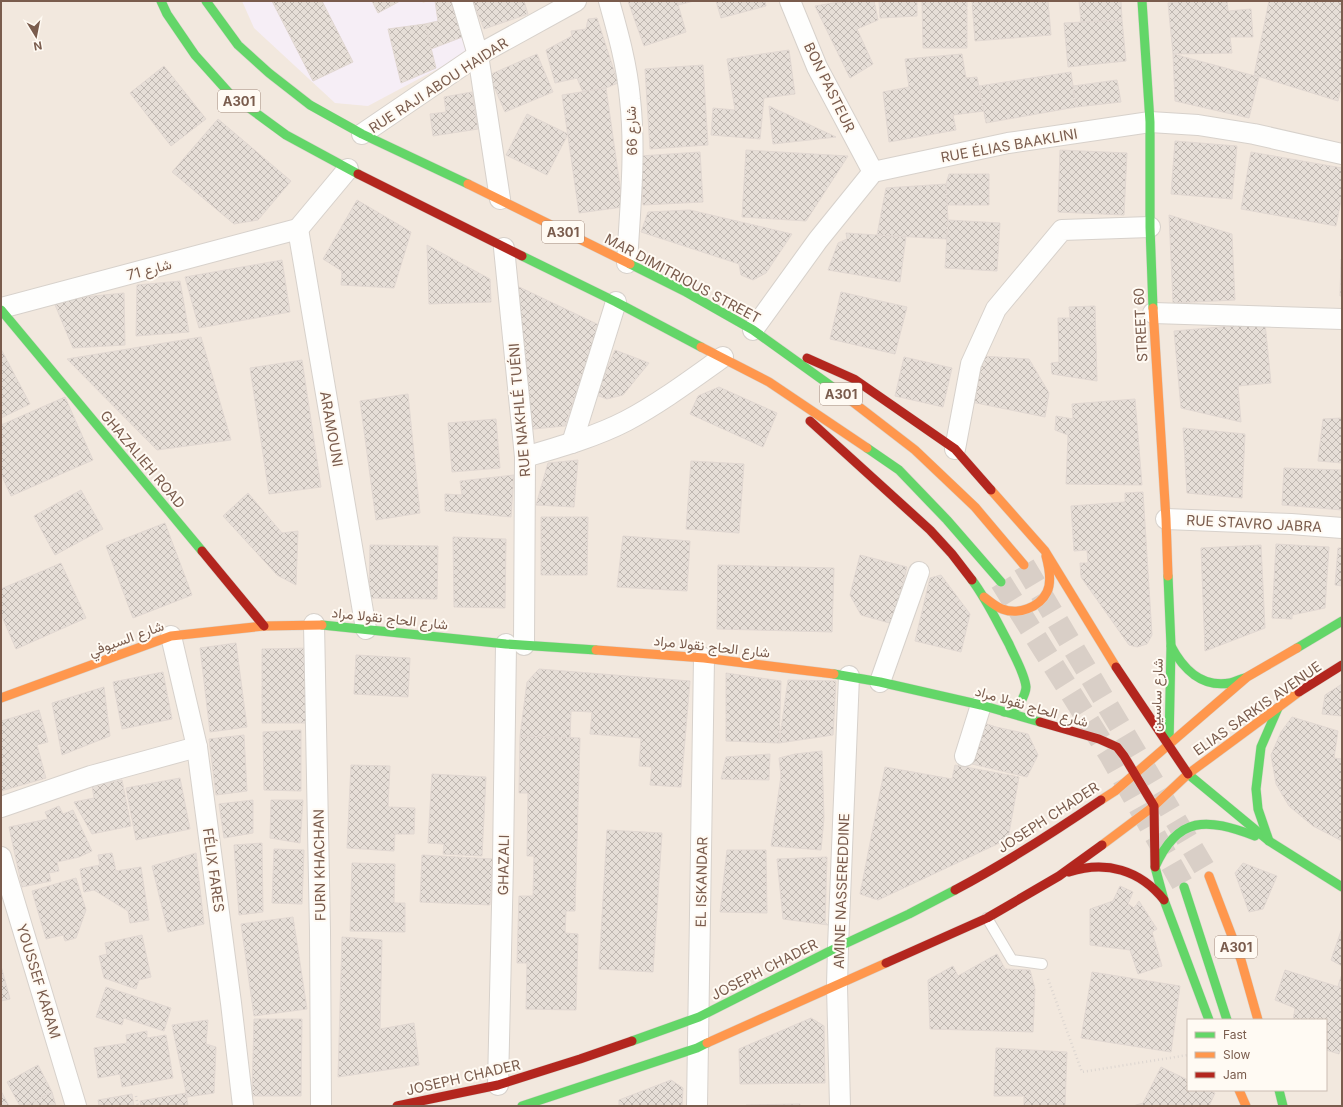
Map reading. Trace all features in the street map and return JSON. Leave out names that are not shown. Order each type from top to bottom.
[{"type":"main road","name":"A301","points":[[160,1],[195,55],[230,94],[286,135],[348,169],[504,248],[616,302],[769,382],[899,470],[947,520],[1001,582]]},
{"type":"main road","name":"A301","points":[[206,1],[238,44],[269,73],[310,104],[362,134]]},
{"type":"main road","name":"STREET 60","points":[[1142,1],[1150,122],[1150,228],[1153,312],[1166,519],[1171,646]]},
{"type":"main road","name":"MAR DIMITRIOUS STREET","points":[[362,134],[500,199],[562,232],[686,292],[753,330],[845,396],[915,450],[975,507],[1024,565]]},
{"type":"main road","name":"GHAZALIEH ROAD","points":[[1,309],[264,626]]},
{"type":"main road","points":[[772,344],[818,362],[854,379],[955,449],[1045,551],[1109,657],[1188,774],[1269,841],[1342,887]]},
{"type":"main road","points":[[769,382],[840,449],[930,530],[952,554],[984,597],[1016,659],[1026,688],[1018,708],[1004,712]]},
{"type":"main road","points":[[984,597],[1001,609],[1017,612],[1035,606],[1047,592],[1050,573],[1045,551]]},
{"type":"main road","name":"ELIAS SARKIS AVENUE","points":[[1247,677],[1342,621]]},
{"type":"main road","name":"شارع الحاج نقولا مراد","points":[[264,626],[314,624],[515,645],[704,658],[849,676],[880,682],[1004,712],[1108,742],[1117,747],[1124,756],[1154,806]]},
{"type":"main road","name":"شارع السيوفي","points":[[1,698],[171,636],[264,626]]},
{"type":"main road","points":[[1171,646],[1176,658],[1184,668],[1194,676],[1205,681],[1230,683],[1247,677]]},
{"type":"main road","name":"شارع ساسين","points":[[1169,744],[1171,646]]},
{"type":"main road","name":"ELIAS SARKIS AVENUE","points":[[1188,774],[1279,706],[1342,665]]},
{"type":"main road","name":"JOSEPH CHADER","points":[[397,1106],[498,1085],[580,1059],[699,1017],[838,947],[908,914],[984,874],[1054,832],[1115,791],[1247,677]]},
{"type":"main road","points":[[1269,841],[1258,809],[1256,789],[1261,747],[1279,706]]},
{"type":"main road","points":[[522,1106],[697,1048],[987,918],[1058,876],[1154,806],[1188,774]]},
{"type":"main road","points":[[1154,806],[1155,867],[1164,900],[1209,1019]]},
{"type":"main road","points":[[1155,867],[1164,847],[1169,841],[1176,834],[1196,825],[1223,825],[1269,841]]},
{"type":"main road","points":[[1058,876],[1074,870],[1091,867],[1108,867],[1124,871],[1139,878],[1153,887],[1164,900]]},
{"type":"main road","name":"A301","points":[[1209,876],[1241,960],[1258,1019]]},
{"type":"main road","name":"A301","points":[[1184,887],[1227,1019]]},
{"type":"main road","points":[[1239,1091],[1246,1106]]},
{"type":"main road","points":[[1248,1091],[1253,1106]]},
{"type":"main road","points":[[1279,1091],[1283,1106]]},
{"type":"street","points":[[462,1],[478,55],[500,199]]},
{"type":"street","name":"RUE RAJI ABOU HAIDAR","points":[[362,134],[478,55],[576,1]]},
{"type":"street","name":"شارع 66","points":[[609,1],[622,48],[630,99],[633,158],[627,263]]},
{"type":"street","name":"BON PASTEUR","points":[[790,1],[817,67],[873,172]]},
{"type":"street","name":"RUE ÉLIAS BAAKLINI","points":[[873,172],[1008,143],[1150,122],[1198,125],[1254,134],[1342,154]]},
{"type":"street","points":[[298,230],[348,169]]},
{"type":"street","points":[[753,330],[818,240],[873,172]]},
{"type":"street","points":[[955,449],[971,364],[996,309],[1062,230],[1150,228]]},
{"type":"street","name":"شارع 71","points":[[1,309],[298,230]]},
{"type":"street","name":"ARAMOUNI","points":[[298,230],[366,629]]},
{"type":"street","name":"RUE NAKHLÉ TUÉNI","points":[[504,248],[525,457],[515,645]]},
{"type":"street","points":[[572,443],[616,302]]},
{"type":"street","points":[[1153,312],[1342,319]]},
{"type":"street","points":[[525,457],[572,443],[626,421],[669,395],[723,357]]},
{"type":"street","name":"RUE STAVRO JABRA","points":[[1166,519],[1292,524],[1342,528]]},
{"type":"street","points":[[880,682],[919,572]]},
{"type":"street","name":"FURN KHACHAN","points":[[314,624],[320,924],[321,1106]]},
{"type":"street","name":"FÉLIX FARES","points":[[171,636],[197,747],[243,1106]]},
{"type":"street","name":"GHAZALI","points":[[498,1085],[503,862],[515,645]]},
{"type":"street","name":"EL ISKANDAR","points":[[697,1106],[704,658]]},
{"type":"street","name":"AMINE NASSEREDDINE","points":[[840,1106],[838,947],[849,676]]},
{"type":"street","points":[[965,756],[981,706]]},
{"type":"street","points":[[1,807],[91,776],[197,747]]},
{"type":"street","name":"YOUSSEF KARAM","points":[[1,857],[76,1106]]},
{"type":"lane","points":[[987,918],[1012,960],[1042,964]]},
{"type":"path","points":[[1042,964],[1082,1072],[1187,1056]]},
{"type":"path","points":[[136,1096],[138,1106]]},
{"type":"shaded area","points":[[1,1],[1342,1],[1342,1106],[1,1106]]},
{"type":"shaded area","points":[[242,1],[422,1],[423,3],[428,1],[459,1],[473,50],[368,106],[335,103],[254,28]]},
{"type":"building","points":[[272,1],[322,1],[353,62],[313,81]]},
{"type":"building","points":[[372,1],[400,1],[378,13]]},
{"type":"building","points":[[435,1],[455,1],[465,36],[431,49],[425,24],[438,21]]},
{"type":"building","points":[[473,1],[524,1],[528,14],[484,29]]},
{"type":"building","points":[[628,1],[677,1],[686,32],[644,46]]},
{"type":"building","points":[[677,1],[694,1],[678,5]]},
{"type":"building","points":[[716,1],[765,1],[766,6],[721,18]]},
{"type":"building","points":[[845,1],[874,1],[878,20],[857,29],[873,64],[850,78],[815,6]]},
{"type":"building","points":[[879,1],[917,1],[917,16],[880,18]]},
{"type":"building","points":[[922,1],[967,1],[967,48],[923,48]]},
{"type":"building","points":[[972,1],[1048,1],[1051,35],[975,41]]},
{"type":"building","points":[[1079,1],[1121,1],[1122,20],[1081,22]]},
{"type":"building","points":[[1186,1],[1227,1],[1228,11],[1251,9],[1253,37],[1230,37],[1232,53],[1173,54],[1168,3]]},
{"type":"building","points":[[1269,1],[1342,1],[1342,83],[1338,101],[1254,75]]},
{"type":"building","points":[[597,18],[618,83],[606,88],[583,92],[577,78],[555,83],[546,50],[572,36],[571,31],[586,29],[588,19]]},
{"type":"building","points":[[1122,20],[1126,61],[1068,67],[1064,23]]},
{"type":"building","points":[[425,24],[436,68],[401,83],[388,29]]},
{"type":"building","points":[[789,50],[795,94],[764,98],[760,139],[711,135],[713,108],[735,110],[727,59]]},
{"type":"building","points":[[537,54],[553,92],[505,112],[489,75]]},
{"type":"building","points":[[962,54],[966,78],[977,77],[984,111],[953,115],[956,130],[889,142],[883,92],[909,87],[905,59]]},
{"type":"building","points":[[1173,54],[1259,77],[1249,118],[1175,101]]},
{"type":"building","points":[[703,65],[708,145],[650,149],[645,69]]},
{"type":"building","points":[[164,66],[206,119],[171,146],[130,93]]},
{"type":"building","points":[[1071,72],[1076,107],[986,123],[979,86]]},
{"type":"building","points":[[1117,80],[1121,102],[1076,107],[1073,86]]},
{"type":"building","points":[[606,88],[623,207],[579,213],[562,95]]},
{"type":"building","points":[[472,92],[478,129],[433,136],[430,114],[446,112],[444,97]]},
{"type":"building","points":[[769,106],[836,137],[773,144]]},
{"type":"building","points":[[527,114],[568,134],[547,175],[506,155]]},
{"type":"building","points":[[218,119],[291,181],[258,220],[234,224],[172,172]]},
{"type":"building","points":[[1175,141],[1237,146],[1232,199],[1171,194]]},
{"type":"building","points":[[746,150],[848,156],[806,221],[742,217]]},
{"type":"building","points":[[1060,150],[1127,153],[1124,215],[1058,212]]},
{"type":"building","points":[[700,152],[703,202],[643,205],[640,156]]},
{"type":"building","points":[[1251,152],[1342,168],[1342,195],[1336,226],[1241,209]]},
{"type":"building","points":[[949,174],[989,174],[989,205],[947,205],[946,184]]},
{"type":"building","points":[[946,184],[948,220],[947,239],[877,235],[886,188]]},
{"type":"building","points":[[357,200],[411,232],[394,288],[341,285],[342,271],[323,259]]},
{"type":"building","points":[[690,210],[792,234],[766,273],[753,280],[741,275],[739,264],[641,232],[648,212]]},
{"type":"building","points":[[1169,215],[1232,234],[1235,300],[1173,303]]},
{"type":"building","points":[[948,220],[1000,223],[997,271],[945,268]]},
{"type":"building","points":[[846,233],[906,237],[900,282],[828,270],[838,243],[847,239]]},
{"type":"building","points":[[427,245],[490,279],[491,302],[429,304]]},
{"type":"building","points":[[1341,259],[1342,296],[1340,296]]},
{"type":"building","points":[[282,260],[290,312],[199,328],[185,277]]},
{"type":"building","points":[[180,281],[189,332],[136,336],[137,285]]},
{"type":"building","points":[[515,285],[599,325],[565,426],[533,429]]},
{"type":"building","points":[[841,292],[907,307],[895,354],[830,339]]},
{"type":"building","points":[[124,293],[125,345],[73,348],[53,300]]},
{"type":"building","points":[[1095,306],[1097,381],[1052,374],[1051,363],[1059,362],[1058,318],[1070,318],[1069,307]]},
{"type":"building","points":[[1265,323],[1271,383],[1238,386],[1241,422],[1181,408],[1174,331]]},
{"type":"building","points":[[201,337],[231,440],[157,450],[67,359]]},
{"type":"building","points":[[1,349],[30,404],[1,418]]},
{"type":"building","points":[[615,350],[649,363],[623,395],[607,399],[596,395]]},
{"type":"building","points":[[982,356],[1029,359],[1049,393],[1045,417],[971,402]]},
{"type":"building","points":[[904,357],[952,368],[943,407],[895,396]]},
{"type":"building","points":[[302,360],[321,487],[269,494],[250,368]]},
{"type":"building","points":[[719,387],[777,413],[763,447],[690,414],[698,396]]},
{"type":"building","points":[[408,394],[420,513],[376,520],[360,401]]},
{"type":"building","points":[[65,397],[93,460],[11,496],[1,474],[1,425]]},
{"type":"building","points":[[1135,399],[1142,485],[1066,484],[1068,435],[1055,430],[1056,416],[1073,419],[1072,404]]},
{"type":"building","points":[[1342,418],[1342,463],[1318,461],[1323,419]]},
{"type":"building","points":[[496,419],[500,468],[452,472],[448,423]]},
{"type":"building","points":[[1183,428],[1245,434],[1242,498],[1187,493]]},
{"type":"building","points":[[578,460],[574,507],[536,505],[548,463]]},
{"type":"building","points":[[691,461],[744,464],[739,533],[686,529]]},
{"type":"building","points":[[1284,468],[1342,470],[1342,510],[1282,505]]},
{"type":"building","points":[[514,475],[511,517],[445,511],[445,494],[462,495],[460,481]]},
{"type":"building","points":[[81,490],[103,529],[55,555],[34,516]]},
{"type":"building","points":[[1143,492],[1152,635],[1147,644],[1137,647],[1129,645],[1081,577],[1080,563],[1088,563],[1087,550],[1074,551],[1071,506],[1125,502],[1125,493]]},
{"type":"building","points":[[248,493],[282,533],[298,531],[296,585],[277,575],[223,516]]},
{"type":"building","points":[[541,517],[588,517],[587,575],[541,575]]},
{"type":"building","points":[[165,523],[192,595],[133,618],[106,546]]},
{"type":"building","points":[[623,536],[690,541],[687,591],[617,587]]},
{"type":"building","points":[[453,537],[506,539],[505,608],[454,607]]},
{"type":"building","points":[[1276,544],[1329,547],[1325,608],[1292,615],[1292,619],[1272,618]]},
{"type":"building","points":[[370,545],[438,546],[437,599],[369,598]]},
{"type":"building","points":[[1261,545],[1265,628],[1205,651],[1201,548]]},
{"type":"building","points":[[1338,548],[1342,548],[1342,586],[1335,585]]},
{"type":"building","points":[[860,555],[907,567],[893,624],[861,615],[850,595]]},
{"type":"building","points":[[61,563],[86,618],[16,649],[1,614],[1,589]]},
{"type":"building","points":[[718,565],[834,568],[832,632],[717,629]]},
{"type":"building","points":[[941,575],[970,614],[961,652],[915,641],[930,578]]},
{"type":"building","points":[[236,643],[247,727],[210,732],[200,648]]},
{"type":"building","points":[[311,648],[312,723],[262,723],[262,649]]},
{"type":"building","points":[[356,655],[410,658],[408,697],[354,694]]},
{"type":"building","points":[[539,669],[690,681],[681,787],[650,785],[652,767],[639,766],[641,738],[590,734],[592,712],[571,711],[570,738],[520,736],[527,682]]},
{"type":"building","points":[[163,672],[172,719],[122,729],[113,682]]},
{"type":"building","points":[[726,673],[781,681],[779,743],[726,741]]},
{"type":"building","points":[[788,680],[836,681],[833,735],[779,743]]},
{"type":"building","points":[[1342,684],[1342,716],[1322,714],[1325,695]]},
{"type":"building","points":[[104,687],[110,736],[62,755],[52,703]]},
{"type":"building","points":[[39,710],[48,742],[37,745],[46,778],[1,791],[1,721]]},
{"type":"building","points":[[1292,717],[1338,731],[1334,758],[1342,759],[1342,841],[1313,826],[1289,806],[1276,784],[1271,755],[1281,732]]},
{"type":"building","points":[[981,722],[1028,734],[1038,755],[1027,777],[972,764]]},
{"type":"building","points":[[301,730],[301,791],[264,790],[263,732]]},
{"type":"building","points":[[244,735],[247,791],[216,795],[209,739]]},
{"type":"building","points":[[520,736],[580,738],[575,911],[566,911],[565,933],[578,934],[576,1010],[526,1009],[527,963],[517,963],[519,896],[533,896],[534,856],[527,856],[528,793],[519,793]]},
{"type":"building","points":[[822,751],[824,818],[821,850],[771,846],[781,776],[779,758],[795,754]]},
{"type":"building","points":[[770,754],[769,780],[721,779],[726,757]]},
{"type":"building","points":[[351,765],[390,766],[388,807],[415,808],[414,834],[395,834],[394,851],[347,848]]},
{"type":"building","points":[[955,765],[1019,777],[1008,839],[878,900],[860,894],[885,767],[952,779]]},
{"type":"building","points":[[432,774],[486,777],[482,856],[443,854],[444,844],[428,843]]},
{"type":"building","points":[[180,778],[190,829],[136,840],[126,788]]},
{"type":"building","points":[[122,780],[131,826],[92,834],[74,802],[94,798],[92,786]]},
{"type":"building","points":[[253,800],[253,833],[224,838],[219,804]]},
{"type":"building","points":[[271,800],[303,800],[300,843],[270,838]]},
{"type":"building","points":[[59,806],[63,814],[73,810],[92,851],[79,857],[57,862],[59,871],[49,873],[51,881],[22,887],[9,827],[48,819],[45,812]]},
{"type":"building","points":[[607,830],[662,833],[653,972],[599,969]]},
{"type":"building","points":[[262,843],[263,912],[239,915],[234,845]]},
{"type":"building","points":[[274,849],[304,850],[302,904],[272,903]]},
{"type":"building","points":[[727,850],[766,850],[767,913],[720,912]]},
{"type":"building","points":[[112,853],[116,871],[141,867],[149,920],[130,923],[128,911],[94,890],[84,892],[80,869],[100,865],[98,855]]},
{"type":"building","points":[[196,853],[204,924],[168,932],[152,866]]},
{"type":"building","points":[[422,855],[493,859],[490,905],[420,902]]},
{"type":"building","points":[[827,857],[825,922],[828,925],[783,919],[777,859]]},
{"type":"building","points":[[352,863],[395,864],[394,903],[405,903],[405,932],[350,931]]},
{"type":"building","points":[[1243,863],[1277,876],[1263,909],[1249,912],[1235,873]]},
{"type":"building","points":[[76,878],[86,910],[76,938],[65,941],[63,935],[46,939],[32,891]]},
{"type":"building","points":[[1120,886],[1133,892],[1128,904],[1134,908],[1139,901],[1157,929],[1152,932],[1162,966],[1138,974],[1130,950],[1090,945],[1090,909],[1113,901]]},
{"type":"building","points":[[293,917],[307,1009],[254,1016],[241,924]]},
{"type":"building","points":[[1342,928],[1342,966],[1331,960]]},
{"type":"building","points":[[142,935],[151,977],[139,980],[136,989],[104,978],[99,956],[107,954],[105,943]]},
{"type":"building","points":[[342,937],[382,940],[380,1029],[414,1023],[419,1065],[338,1077]]},
{"type":"building","points":[[997,954],[1005,969],[1030,970],[1035,989],[1033,1032],[930,1029],[928,980],[953,966],[958,976]]},
{"type":"building","points":[[1,966],[10,999],[1,1001]]},
{"type":"building","points":[[1285,970],[1342,988],[1342,1045],[1339,1054],[1327,1050],[1327,1019],[1293,1019],[1295,1008],[1275,1000]]},
{"type":"building","points":[[1092,972],[1180,986],[1171,1052],[1081,1038]]},
{"type":"building","points":[[1342,974],[1342,988],[1338,986]]},
{"type":"building","points":[[106,987],[171,1008],[164,1031],[124,1018],[122,1025],[96,1017]]},
{"type":"building","points":[[811,1018],[824,1026],[825,1083],[740,1084],[739,1049]]},
{"type":"building","points":[[254,1019],[302,1019],[301,1096],[252,1096]]},
{"type":"building","points":[[208,1020],[206,1044],[216,1047],[214,1093],[187,1097],[172,1025]]},
{"type":"building","points":[[147,1031],[147,1038],[166,1035],[173,1078],[122,1087],[120,1074],[98,1078],[94,1048],[127,1043],[126,1035]]},
{"type":"building","points":[[996,1048],[1067,1052],[1065,1106],[1024,1106],[1024,1096],[994,1096]]},
{"type":"building","points":[[38,1065],[52,1092],[26,1106],[20,1106],[7,1082]]},
{"type":"building","points":[[1161,1067],[1187,1080],[1187,1091],[1210,1091],[1215,1093],[1209,1106],[1133,1106],[1143,1103]]},
{"type":"building","points":[[671,1080],[683,1088],[682,1106],[619,1106],[619,1100]]},
{"type":"building","points":[[1,1091],[9,1106],[1,1106]]},
{"type":"building","points":[[52,1092],[56,1106],[26,1106]]},
{"type":"building","points":[[186,1093],[188,1106],[141,1106],[140,1101]]},
{"type":"building","points":[[132,1094],[134,1106],[99,1106],[98,1100]]},
{"type":"building","points":[[800,1104],[800,1106],[746,1106],[746,1105]]},
{"type":"tunnel","points":[[1024,565],[1209,876]]},
{"type":"tunnel","points":[[1001,582],[1111,757],[1184,887]]},
{"type":"traffic: fast","points":[[161,1],[167,14],[195,55],[230,94],[286,135],[358,174]]},
{"type":"traffic: fast","points":[[206,1],[238,45],[269,73],[310,105],[362,134],[468,184]]},
{"type":"traffic: fast","points":[[1142,1],[1150,122],[1150,227],[1153,308]]},
{"type":"traffic: fast","points":[[522,256],[616,302],[701,347]]},
{"type":"traffic: fast","points":[[630,264],[686,292],[753,330],[845,396]]},
{"type":"traffic: fast","points":[[1,310],[202,551]]},
{"type":"traffic: fast","points":[[867,448],[899,470],[947,520],[1001,582]]},
{"type":"traffic: fast","points":[[1168,576],[1171,646],[1169,744]]},
{"type":"traffic: fast","points":[[972,580],[987,603],[1009,644],[1022,671],[1025,682],[1025,692],[1018,707],[1004,712]]},
{"type":"traffic: fast","points":[[1297,648],[1342,621]]},
{"type":"traffic: fast","points":[[322,625],[506,644],[596,650]]},
{"type":"traffic: fast","points":[[1171,646],[1181,662],[1194,675],[1202,680],[1220,684],[1230,683],[1245,678]]},
{"type":"traffic: fast","points":[[834,674],[880,682],[981,705],[1040,722]]},
{"type":"traffic: fast","points":[[1269,841],[1258,809],[1256,789],[1261,747],[1278,708]]},
{"type":"traffic: fast","points":[[1188,774],[1269,841],[1342,887]]},
{"type":"traffic: fast","points":[[1164,900],[1155,867],[1164,850],[1174,838],[1184,830],[1196,825],[1208,824],[1238,830],[1255,836]]},
{"type":"traffic: fast","points":[[1184,887],[1227,1019]]},
{"type":"traffic: fast","points":[[632,1041],[699,1017],[955,890]]},
{"type":"traffic: fast","points":[[1164,900],[1209,1019]]},
{"type":"traffic: fast","points":[[522,1106],[697,1048],[707,1043]]},
{"type":"traffic: fast","points":[[1279,1091],[1283,1106]]},
{"type":"traffic: slow","points":[[468,184],[630,264]]},
{"type":"traffic: slow","points":[[1153,308],[1168,576]]},
{"type":"traffic: slow","points":[[701,347],[769,382],[867,448]]},
{"type":"traffic: slow","points":[[845,396],[915,450],[975,507],[1024,565]]},
{"type":"traffic: slow","points":[[991,490],[1045,551],[1116,667]]},
{"type":"traffic: slow","points":[[984,597],[997,607],[1008,611],[1028,609],[1033,606],[1043,598],[1049,588],[1050,574],[1046,556]]},
{"type":"traffic: slow","points":[[1,698],[171,636],[264,626],[322,625]]},
{"type":"traffic: slow","points":[[1101,800],[1115,791],[1247,677],[1297,648]]},
{"type":"traffic: slow","points":[[596,650],[704,658],[834,674]]},
{"type":"traffic: slow","points":[[1102,845],[1154,806],[1188,774],[1299,692]]},
{"type":"traffic: slow","points":[[1209,876],[1241,960],[1258,1019]]},
{"type":"traffic: slow","points":[[707,1043],[886,963]]},
{"type":"traffic: slow","points":[[1239,1091],[1246,1106]]},
{"type":"traffic: jam","points":[[358,174],[522,256]]},
{"type":"traffic: jam","points":[[807,358],[854,379],[955,449],[991,490]]},
{"type":"traffic: jam","points":[[810,421],[930,530],[952,554],[972,580]]},
{"type":"traffic: jam","points":[[202,551],[264,626]]},
{"type":"traffic: jam","points":[[1299,692],[1342,665]]},
{"type":"traffic: jam","points":[[1116,667],[1188,774]]},
{"type":"traffic: jam","points":[[1040,722],[1099,739],[1117,747],[1154,806],[1155,867]]},
{"type":"traffic: jam","points":[[955,890],[1030,847],[1101,800]]},
{"type":"traffic: jam","points":[[886,963],[987,918],[1059,876],[1102,845]]},
{"type":"traffic: jam","points":[[1069,872],[1096,867],[1121,870],[1144,881],[1164,900]]},
{"type":"traffic: jam","points":[[397,1106],[498,1085],[632,1041]]}]
